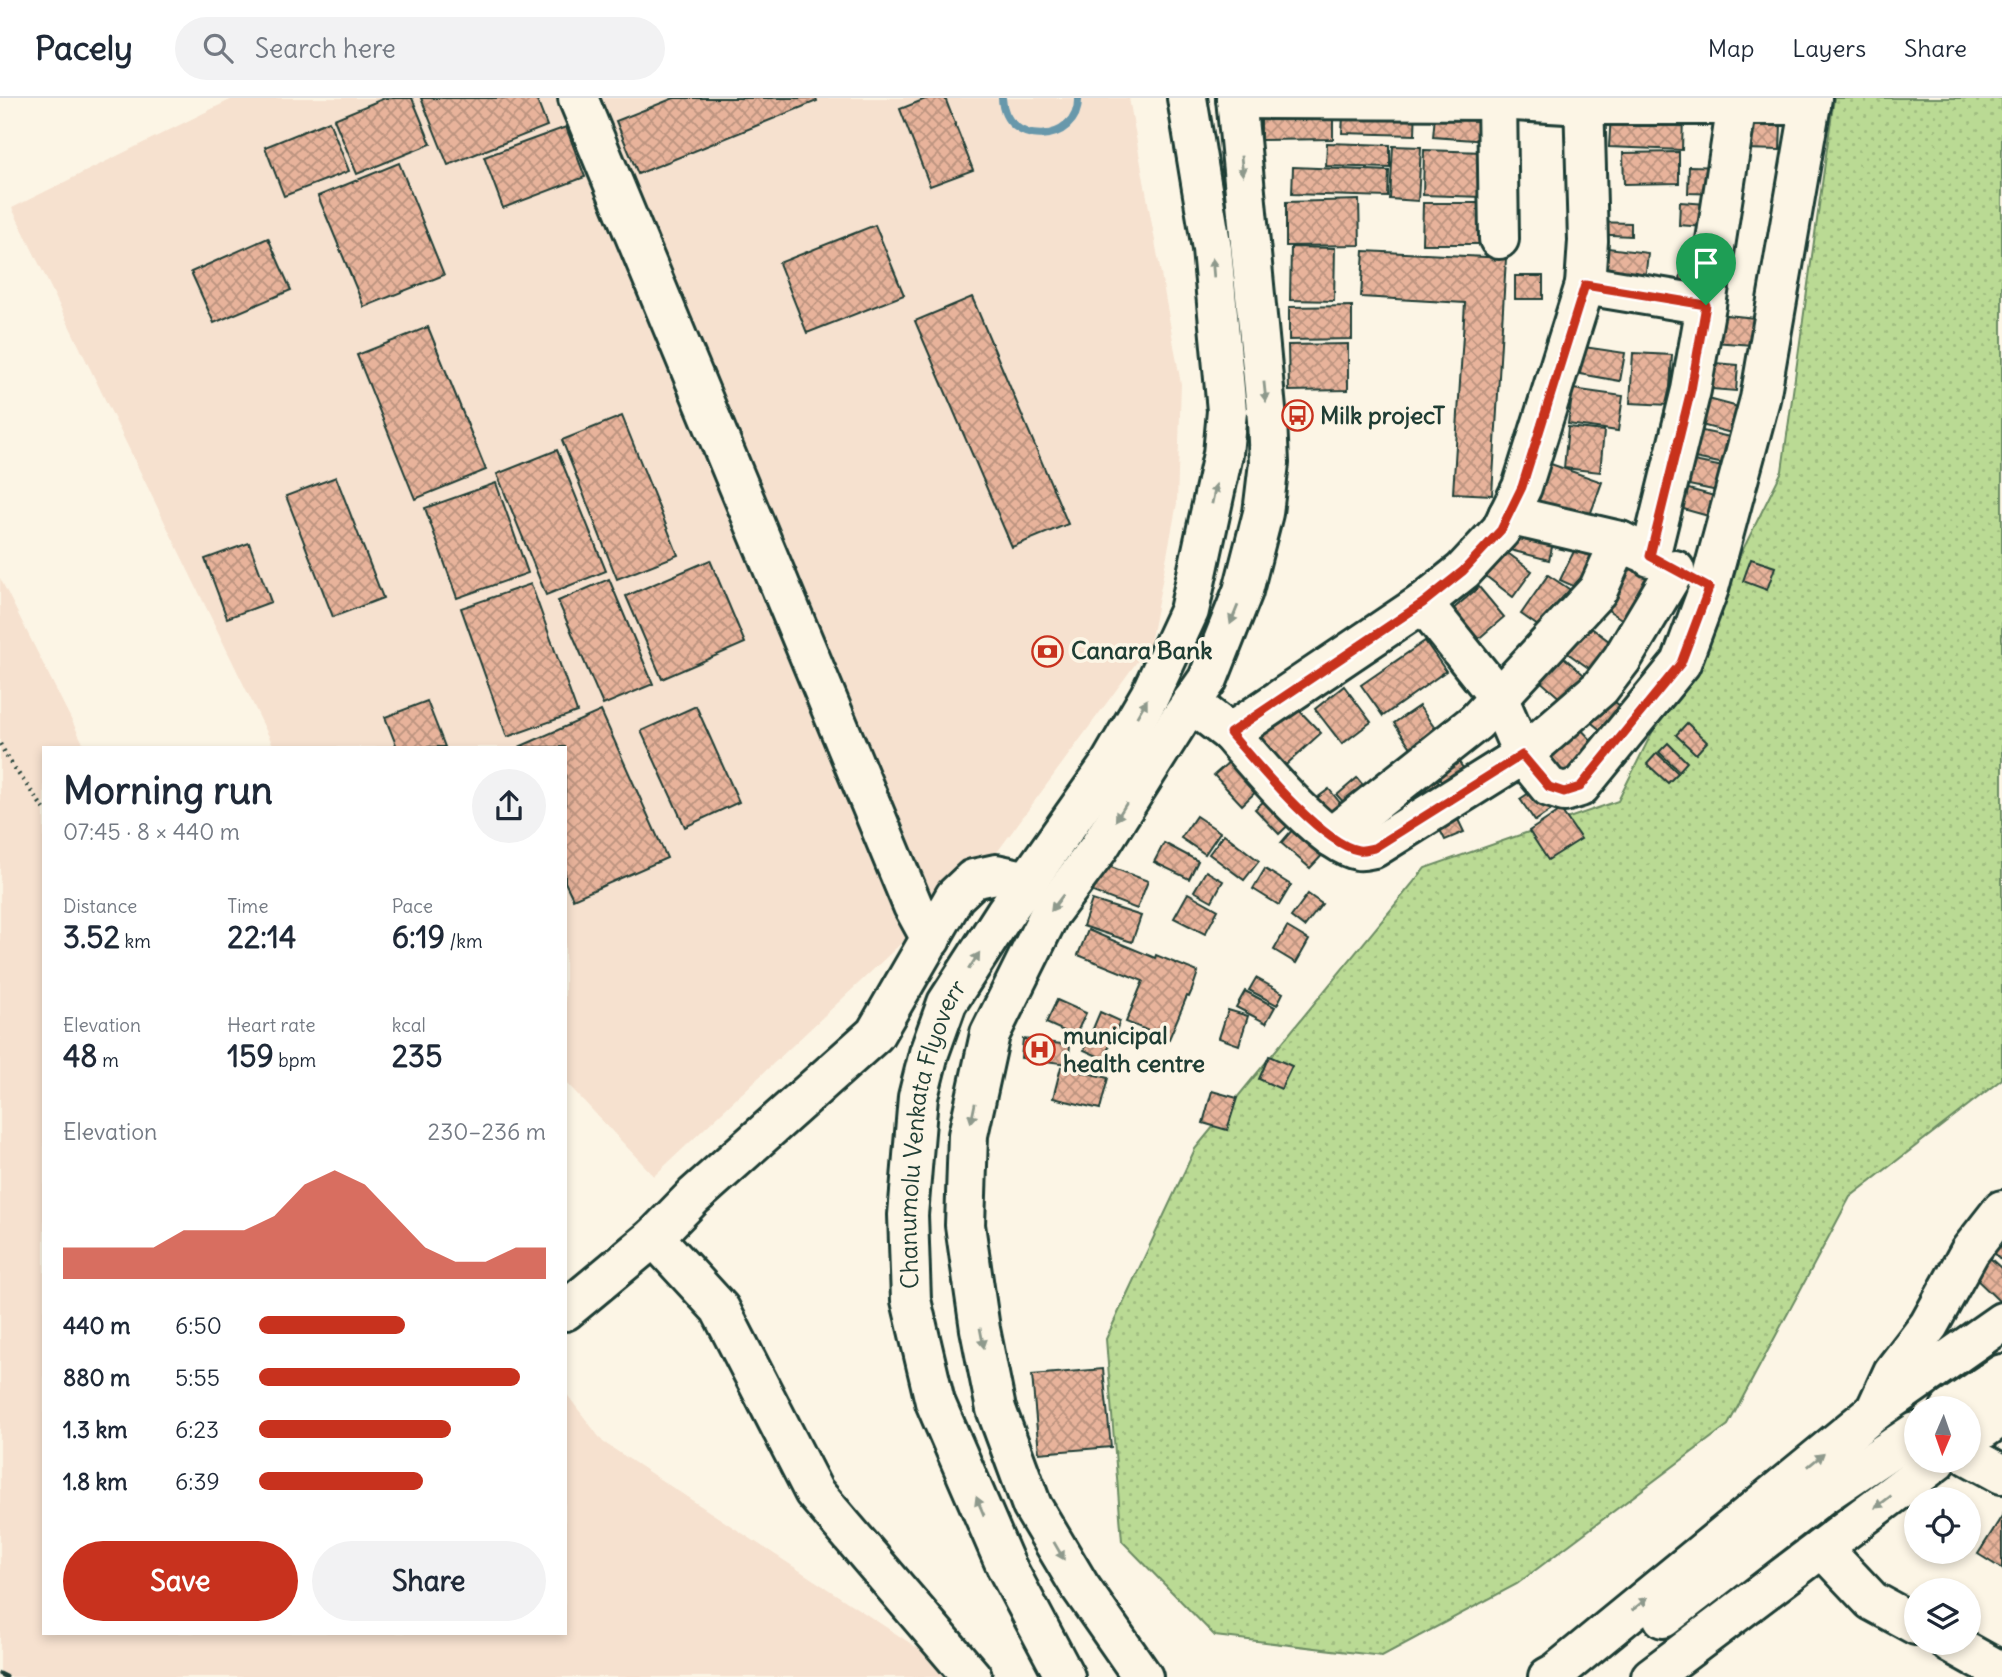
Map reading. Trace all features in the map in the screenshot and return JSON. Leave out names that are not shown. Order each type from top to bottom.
[{"type":"street","points":[[578,98],[908,894],[931,939]]},
{"type":"street","name":"Chanumolu Venkata Flyoverr","points":[[1065,1677],[1005,1564],[935,1402],[911,1300],[908,1216],[918,1097],[929,1053],[947,1003],[1005,913],[1108,767],[1150,695],[1189,611],[1223,454],[1227,411],[1212,249],[1187,98]]},
{"type":"street","points":[[1143,1677],[1079,1585],[1032,1506],[996,1409],[980,1329],[965,1225],[968,1135],[990,1034],[1049,913],[1098,849],[1208,679],[1243,591],[1263,513],[1269,463],[1236,98],[1812,101],[1760,398],[1709,588],[1681,663],[1580,787],[1564,792],[1549,787],[1522,755],[1498,697],[1423,603]]},
{"type":"street","points":[[1497,99],[1499,239]]},
{"type":"street","points":[[1230,733],[1423,603],[1463,571],[1501,530],[1522,487],[1585,285],[1588,241],[1584,101]]},
{"type":"street","points":[[1191,703],[1230,733],[1282,793],[1331,836],[1345,846],[1360,850],[1374,848],[1522,755],[1600,688],[1622,659],[1691,390],[1738,101]]},
{"type":"street","points":[[1585,285],[1706,305]]},
{"type":"street","points":[[1508,516],[1648,556],[1709,588]]},
{"type":"street","points":[[1331,836],[1476,722],[1598,590],[1648,556]]},
{"type":"street","points":[[567,1309],[654,1237],[694,1196],[875,1034],[955,896],[973,879],[996,874],[1028,881]]},
{"type":"street","points":[[1875,1411],[1894,1372],[1929,1325],[1970,1251],[2002,1210]]},
{"type":"street","points":[[654,1237],[720,1309],[814,1492],[972,1677]]},
{"type":"street","points":[[1548,1677],[1875,1411],[2002,1322]]},
{"type":"street","points":[[1969,1396],[2002,1374]]},
{"type":"street","points":[[1981,1430],[2002,1416]]},
{"type":"street","points":[[1587,1677],[1821,1496],[1904,1440]]},
{"type":"street","points":[[1981,1463],[2002,1474]]},
{"type":"street","points":[[1651,1677],[1920,1474]]},
{"type":"street","points":[[1822,1548],[1872,1601],[1904,1618]]},
{"type":"street","points":[[1972,1655],[2002,1672]]},
{"type":"path","points":[[0,744],[42,806]]},
{"type":"shaded area","points":[[234,98],[1129,98],[1181,384],[1177,503],[1150,644],[995,855],[654,1176],[567,1083],[567,746],[274,746],[12,208]]},
{"type":"shaded area","points":[[0,578],[84,746],[42,746],[42,1635],[567,1635],[567,1395],[603,1442],[962,1677],[0,1677]]},
{"type":"green space","points":[[1834,98],[2002,98],[2002,1079],[1850,1197],[1728,1425],[1517,1584],[1382,1656],[1215,1636],[1122,1541],[1106,1339],[1195,1149],[1425,868],[1618,801],[1782,471]]},
{"type":"building","points":[[385,98],[412,98],[431,144],[357,174],[334,119]]},
{"type":"building","points":[[421,98],[536,98],[547,126],[448,165]]},
{"type":"building","points":[[674,98],[816,98],[817,101],[638,174],[616,121]]},
{"type":"building","points":[[928,98],[945,98],[973,170],[930,186],[900,109]]},
{"type":"building","points":[[1344,101],[1416,103],[1415,135],[1342,133]]},
{"type":"building","points":[[1436,105],[1489,109],[1487,141],[1433,137]]},
{"type":"building","points":[[1333,107],[1333,139],[1261,140],[1261,108]]},
{"type":"building","points":[[1611,114],[1683,117],[1682,150],[1609,147]]},
{"type":"building","points":[[329,121],[349,171],[284,196],[265,147]]},
{"type":"building","points":[[1745,123],[1781,124],[1780,150],[1744,149]]},
{"type":"building","points":[[566,127],[585,177],[503,208],[484,157]]},
{"type":"building","points":[[1327,143],[1390,145],[1390,168],[1326,166]]},
{"type":"building","points":[[1393,146],[1421,147],[1418,201],[1390,199]]},
{"type":"building","points":[[1424,150],[1484,152],[1483,197],[1423,195]]},
{"type":"building","points":[[1679,152],[1679,183],[1624,184],[1623,153]]},
{"type":"building","points":[[399,163],[444,275],[364,307],[318,196]]},
{"type":"building","points":[[1689,166],[1724,167],[1723,194],[1688,193]]},
{"type":"building","points":[[1293,167],[1389,171],[1388,197],[1292,194]]},
{"type":"building","points":[[1359,200],[1360,245],[1286,246],[1286,202]]},
{"type":"building","points":[[1680,202],[1720,205],[1718,228],[1679,225]]},
{"type":"building","points":[[1423,203],[1482,203],[1482,244],[1422,244]]},
{"type":"building","points":[[1592,222],[1631,223],[1631,236],[1591,234]]},
{"type":"building","points":[[875,225],[904,295],[807,333],[779,263]]},
{"type":"building","points":[[268,238],[291,290],[214,323],[191,272]]},
{"type":"building","points":[[1291,247],[1335,248],[1334,301],[1290,300]]},
{"type":"building","points":[[1600,247],[1648,253],[1645,280],[1597,274]]},
{"type":"building","points":[[1364,251],[1506,258],[1492,495],[1453,493],[1465,303],[1361,297]]},
{"type":"building","points":[[1682,262],[1708,264],[1706,292],[1679,290]]},
{"type":"building","points":[[1515,276],[1543,276],[1543,299],[1515,299]]},
{"type":"building","points":[[972,297],[1068,524],[1012,547],[915,321]]},
{"type":"building","points":[[1352,306],[1352,339],[1289,340],[1289,307]]},
{"type":"building","points":[[1717,314],[1755,318],[1752,345],[1714,342]]},
{"type":"building","points":[[428,327],[486,470],[415,499],[357,355]]},
{"type":"building","points":[[1348,344],[1348,390],[1289,391],[1288,345]]},
{"type":"building","points":[[1584,347],[1625,353],[1620,381],[1580,374]]},
{"type":"building","points":[[1633,353],[1672,355],[1669,405],[1630,403]]},
{"type":"building","points":[[1702,362],[1738,365],[1736,391],[1700,388]]},
{"type":"building","points":[[1573,389],[1623,396],[1618,431],[1568,424]]},
{"type":"building","points":[[1701,397],[1742,408],[1735,434],[1694,423]]},
{"type":"building","points":[[622,416],[678,555],[617,579],[562,440]]},
{"type":"building","points":[[1568,427],[1604,431],[1600,472],[1564,468]]},
{"type":"building","points":[[1689,428],[1730,437],[1725,464],[1684,456]]},
{"type":"building","points":[[557,450],[606,571],[546,595],[497,474]]},
{"type":"building","points":[[1684,459],[1723,467],[1718,491],[1679,483]]},
{"type":"building","points":[[1548,463],[1602,482],[1589,518],[1536,500]]},
{"type":"building","points":[[336,477],[383,598],[333,617],[286,496]]},
{"type":"building","points":[[496,483],[528,573],[457,598],[425,508]]},
{"type":"building","points":[[1674,485],[1725,499],[1719,519],[1669,505]]},
{"type":"building","points":[[1517,525],[1555,535],[1549,560],[1510,550]]},
{"type":"building","points":[[249,543],[271,602],[227,618],[205,559]]},
{"type":"building","points":[[1576,547],[1596,556],[1580,589],[1560,580]]},
{"type":"building","points":[[1501,548],[1532,571],[1513,597],[1482,573]]},
{"type":"building","points":[[1751,559],[1775,567],[1767,590],[1743,581]]},
{"type":"building","points":[[710,560],[745,643],[662,679],[626,596]]},
{"type":"building","points":[[1623,562],[1660,587],[1632,626],[1596,602]]},
{"type":"building","points":[[1548,575],[1581,597],[1548,633],[1521,614]]},
{"type":"building","points":[[609,579],[653,684],[603,705],[558,601]]},
{"type":"building","points":[[531,584],[577,712],[507,737],[461,608]]},
{"type":"building","points":[[1479,587],[1504,617],[1470,646],[1445,616]]},
{"type":"building","points":[[1586,624],[1613,644],[1593,671],[1566,652]]},
{"type":"building","points":[[1425,641],[1446,671],[1383,716],[1361,685]]},
{"type":"building","points":[[1560,654],[1591,681],[1569,706],[1539,680]]},
{"type":"building","points":[[1344,686],[1371,722],[1342,744],[1315,709]]},
{"type":"building","points":[[1606,695],[1629,713],[1609,737],[1587,719]]},
{"type":"building","points":[[427,701],[445,746],[397,746],[385,717]]},
{"type":"building","points":[[696,706],[739,802],[685,827],[641,731]]},
{"type":"building","points":[[1295,706],[1321,733],[1277,773],[1251,746]]},
{"type":"building","points":[[1419,706],[1439,734],[1414,752],[1394,723]]},
{"type":"building","points":[[601,711],[667,858],[573,899],[567,886],[567,746],[521,746]]},
{"type":"building","points":[[1573,721],[1600,749],[1567,780],[1540,752]]},
{"type":"building","points":[[1687,723],[1707,742],[1696,754],[1676,735]]},
{"type":"building","points":[[1668,743],[1687,762],[1679,771],[1659,752]]},
{"type":"building","points":[[1657,753],[1678,773],[1668,783],[1647,764]]},
{"type":"building","points":[[1238,754],[1265,783],[1242,805],[1214,775]]},
{"type":"building","points":[[1455,756],[1465,771],[1444,785],[1434,770]]},
{"type":"building","points":[[1432,772],[1447,794],[1428,806],[1414,784]]},
{"type":"building","points":[[1357,778],[1373,797],[1353,813],[1337,795]]},
{"type":"building","points":[[1541,785],[1556,807],[1535,821],[1520,799]]},
{"type":"building","points":[[1329,789],[1348,813],[1328,828],[1309,804]]},
{"type":"building","points":[[1274,792],[1297,817],[1279,834],[1255,809]]},
{"type":"building","points":[[1453,809],[1464,832],[1445,840],[1434,818]]},
{"type":"building","points":[[1561,810],[1581,839],[1548,860],[1529,831]]},
{"type":"building","points":[[1196,816],[1220,832],[1205,854],[1181,838]]},
{"type":"building","points":[[1299,822],[1329,848],[1310,868],[1281,843]]},
{"type":"building","points":[[1224,834],[1259,861],[1244,880],[1209,854]]},
{"type":"building","points":[[1164,843],[1198,861],[1189,879],[1154,862]]},
{"type":"building","points":[[1103,864],[1148,881],[1137,909],[1093,892]]},
{"type":"building","points":[[1265,869],[1291,885],[1279,905],[1253,889]]},
{"type":"building","points":[[1206,871],[1223,881],[1212,901],[1194,891]]},
{"type":"building","points":[[1188,893],[1218,910],[1205,934],[1174,918]]},
{"type":"building","points":[[1308,894],[1322,904],[1304,927],[1291,917]]},
{"type":"building","points":[[1092,900],[1141,916],[1132,942],[1083,926]]},
{"type":"building","points":[[1287,927],[1309,940],[1296,963],[1274,950]]},
{"type":"building","points":[[1088,930],[1155,958],[1156,955],[1198,972],[1169,1039],[1126,1022],[1143,981],[1078,955]]},
{"type":"building","points":[[1256,978],[1283,993],[1277,1005],[1249,990]]},
{"type":"building","points":[[1245,991],[1275,1007],[1266,1023],[1236,1007]]},
{"type":"building","points":[[1057,1000],[1086,1013],[1075,1036],[1046,1023]]},
{"type":"building","points":[[1228,1010],[1248,1016],[1239,1045],[1219,1038]]},
{"type":"building","points":[[1100,1012],[1120,1021],[1104,1059],[1084,1050]]},
{"type":"building","points":[[1023,1039],[1070,1045],[1068,1064],[1021,1058]]},
{"type":"building","points":[[1269,1056],[1292,1066],[1281,1089],[1259,1079]]},
{"type":"building","points":[[1061,1067],[1108,1078],[1100,1109],[1053,1098]]},
{"type":"building","points":[[1212,1091],[1237,1098],[1227,1130],[1203,1123]]},
{"type":"building","points":[[2002,1228],[2002,1261],[1985,1243]]},
{"type":"building","points":[[1990,1258],[2002,1269],[2002,1304],[1973,1276]]},
{"type":"building","points":[[1103,1369],[1111,1447],[1039,1453],[1032,1375]]},
{"type":"building","points":[[2002,1516],[2002,1569],[1981,1556],[1981,1549]]},
{"type":"waterway","points":[[1002,98],[1006,115],[1015,126],[1027,133],[1042,135],[1067,125],[1075,114],[1078,98]]},
{"type":"railway","points":[[0,1674],[6,1677]]},
{"type":"place","name":"Milk projecT","points":[[1297,416]]},
{"type":"place","name":"Canara Bank","points":[[1048,651]]},
{"type":"place","name":"municipal health centre","points":[[1040,1050]]},
{"type":"route","points":[[1585,285],[1706,305],[1691,390],[1650,556],[1709,588],[1681,663],[1580,787],[1564,792],[1549,787],[1522,755],[1374,848],[1360,850],[1345,846],[1282,793],[1230,733],[1423,603],[1463,571],[1501,530],[1522,487],[1585,285]]}]
